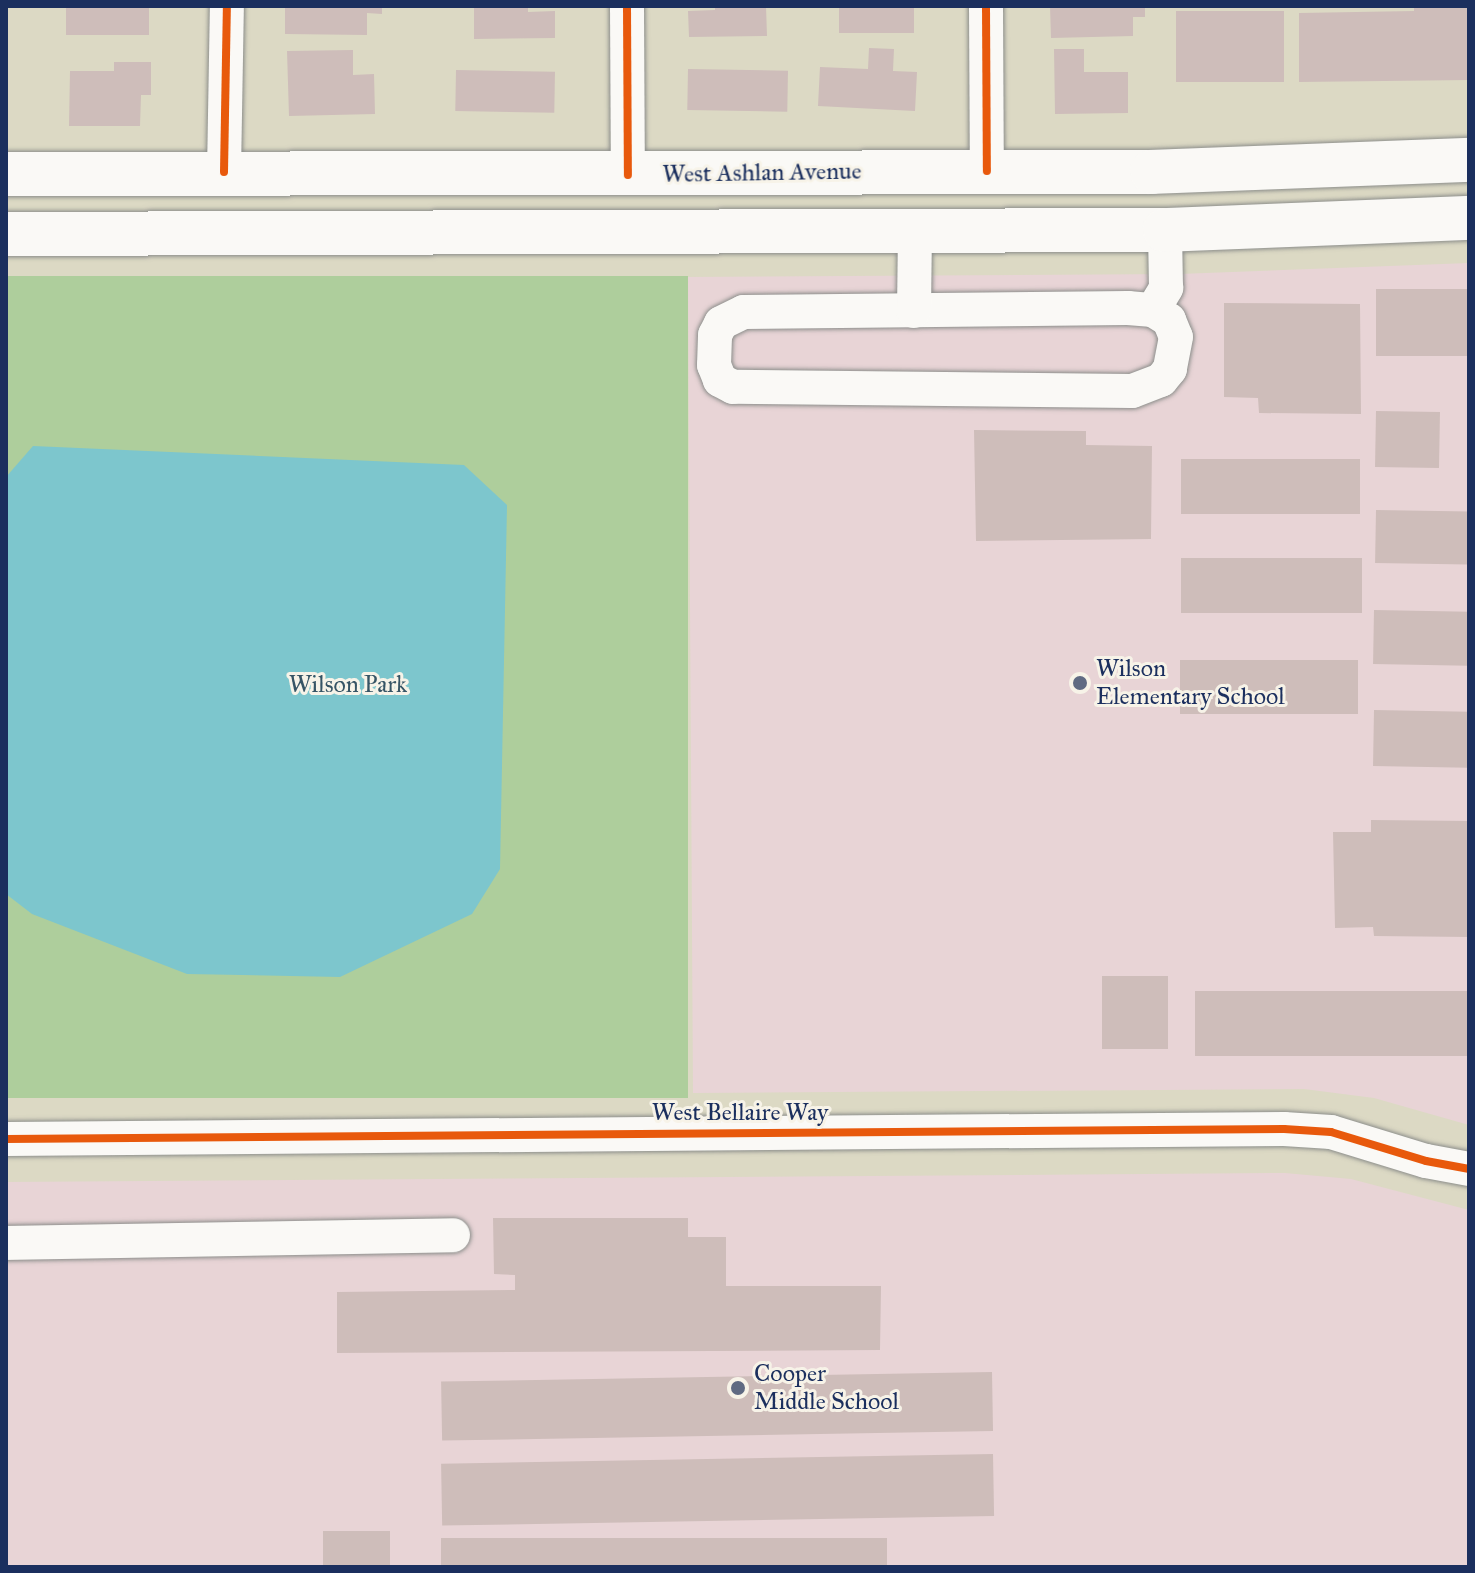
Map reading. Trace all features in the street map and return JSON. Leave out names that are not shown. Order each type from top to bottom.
[{"type":"main road","name":"West Ashlan Avenue","points":[[6,174],[628,175],[1282,168],[1469,160]]},
{"type":"main road","points":[[915,229],[923,216],[935,207],[950,202],[1112,201],[1282,168]]},
{"type":"main road","points":[[226,233],[354,205],[604,200],[619,189],[628,175]]},
{"type":"main road","points":[[6,234],[1165,230],[1469,218]]},
{"type":"street","points":[[224,172],[227,6]]},
{"type":"street","points":[[627,6],[628,175]]},
{"type":"street","points":[[986,6],[987,171]]},
{"type":"street","points":[[914,311],[915,229]]},
{"type":"street","points":[[1153,310],[1166,288],[1165,230]]},
{"type":"street","points":[[1153,310],[1169,320],[1176,337],[1176,353],[1170,369],[1161,380],[1132,391],[733,387],[720,380],[714,365],[715,335],[721,323],[744,312],[914,311],[1153,310]]},
{"type":"street","name":"West Bellaire Way","points":[[6,1139],[1284,1129],[1331,1132],[1426,1161],[1469,1169]]},
{"type":"street","points":[[6,1243],[453,1235]]},
{"type":"shaded area","name":"Wilson Elementary School","points":[[1469,263],[1469,1125],[1374,1098],[1304,1089],[693,1093],[688,277],[1179,274]]},
{"type":"shaded area","name":"Cooper Middle School","points":[[1285,1173],[1351,1179],[1469,1210],[1469,1567],[6,1567],[6,1182]]},
{"type":"green space","name":"Wilson Park","points":[[6,276],[688,276],[688,1098],[6,1098]]},
{"type":"water","points":[[33,446],[464,465],[507,505],[500,869],[472,914],[340,977],[187,974],[32,914],[6,894],[6,477]]},
{"type":"building","points":[[66,6],[149,6],[149,35],[66,35]]},
{"type":"building","points":[[285,6],[382,6],[382,14],[367,13],[367,35],[285,34]]},
{"type":"building","points":[[474,6],[528,6],[528,12],[555,11],[555,38],[474,39]]},
{"type":"building","points":[[715,6],[766,6],[767,36],[689,37],[688,11],[715,10]]},
{"type":"building","points":[[839,6],[914,6],[914,33],[839,33]]},
{"type":"building","points":[[1050,6],[1145,6],[1145,17],[1133,17],[1133,36],[1051,38]]},
{"type":"building","points":[[1414,6],[1469,6],[1469,80],[1299,82],[1299,13],[1414,11]]},
{"type":"building","points":[[1176,11],[1284,11],[1284,82],[1176,82]]},
{"type":"building","points":[[869,48],[894,49],[893,71],[917,72],[915,111],[818,106],[820,67],[868,69]]},
{"type":"building","points":[[1054,49],[1084,49],[1084,72],[1128,72],[1128,113],[1055,114]]},
{"type":"building","points":[[353,50],[353,75],[374,74],[375,114],[289,116],[287,51]]},
{"type":"building","points":[[114,62],[151,62],[151,95],[141,95],[140,126],[69,126],[70,71],[114,71]]},
{"type":"building","points":[[688,69],[788,71],[787,112],[687,110]]},
{"type":"building","points":[[456,70],[555,72],[554,113],[455,111]]},
{"type":"building","points":[[1376,289],[1469,289],[1469,356],[1376,356]]},
{"type":"building","points":[[1224,303],[1360,304],[1361,414],[1259,413],[1258,398],[1224,397]]},
{"type":"building","points":[[1376,411],[1440,412],[1439,468],[1375,467]]},
{"type":"building","points":[[974,430],[1086,431],[1086,445],[1152,446],[1151,539],[976,541]]},
{"type":"building","points":[[1181,459],[1360,459],[1360,514],[1181,514]]},
{"type":"building","points":[[1376,510],[1469,512],[1468,565],[1375,563]]},
{"type":"building","points":[[1181,558],[1362,558],[1362,613],[1181,613]]},
{"type":"building","points":[[1374,610],[1469,612],[1468,666],[1373,664]]},
{"type":"building","points":[[1180,660],[1358,660],[1358,714],[1180,714]]},
{"type":"building","points":[[1374,710],[1469,712],[1468,768],[1373,766]]},
{"type":"building","points":[[1371,820],[1469,821],[1469,937],[1374,936],[1373,927],[1335,928],[1333,832],[1371,832]]},
{"type":"building","points":[[1102,976],[1168,976],[1168,1049],[1102,1049]]},
{"type":"building","points":[[1195,991],[1469,991],[1469,1056],[1195,1056]]},
{"type":"building","points":[[493,1218],[688,1218],[688,1237],[726,1237],[726,1286],[881,1286],[880,1350],[337,1353],[337,1292],[515,1290],[515,1275],[494,1274]]},
{"type":"building","points":[[992,1372],[993,1431],[442,1441],[441,1382]]},
{"type":"building","points":[[993,1454],[994,1516],[442,1526],[441,1464]]},
{"type":"building","points":[[323,1531],[390,1531],[390,1567],[323,1567]]},
{"type":"building","points":[[441,1538],[887,1538],[887,1567],[441,1567]]},
{"type":"cycle path","points":[[224,172],[227,6]]},
{"type":"cycle path","points":[[627,6],[628,175]]},
{"type":"cycle path","points":[[986,6],[987,171]]},
{"type":"cycle path","points":[[6,1139],[1284,1129],[1331,1132],[1426,1161],[1469,1169]]},
{"type":"place","name":"Wilson Elementary School","points":[[1080,683]]},
{"type":"place","name":"Cooper Middle School","points":[[738,1388]]}]
